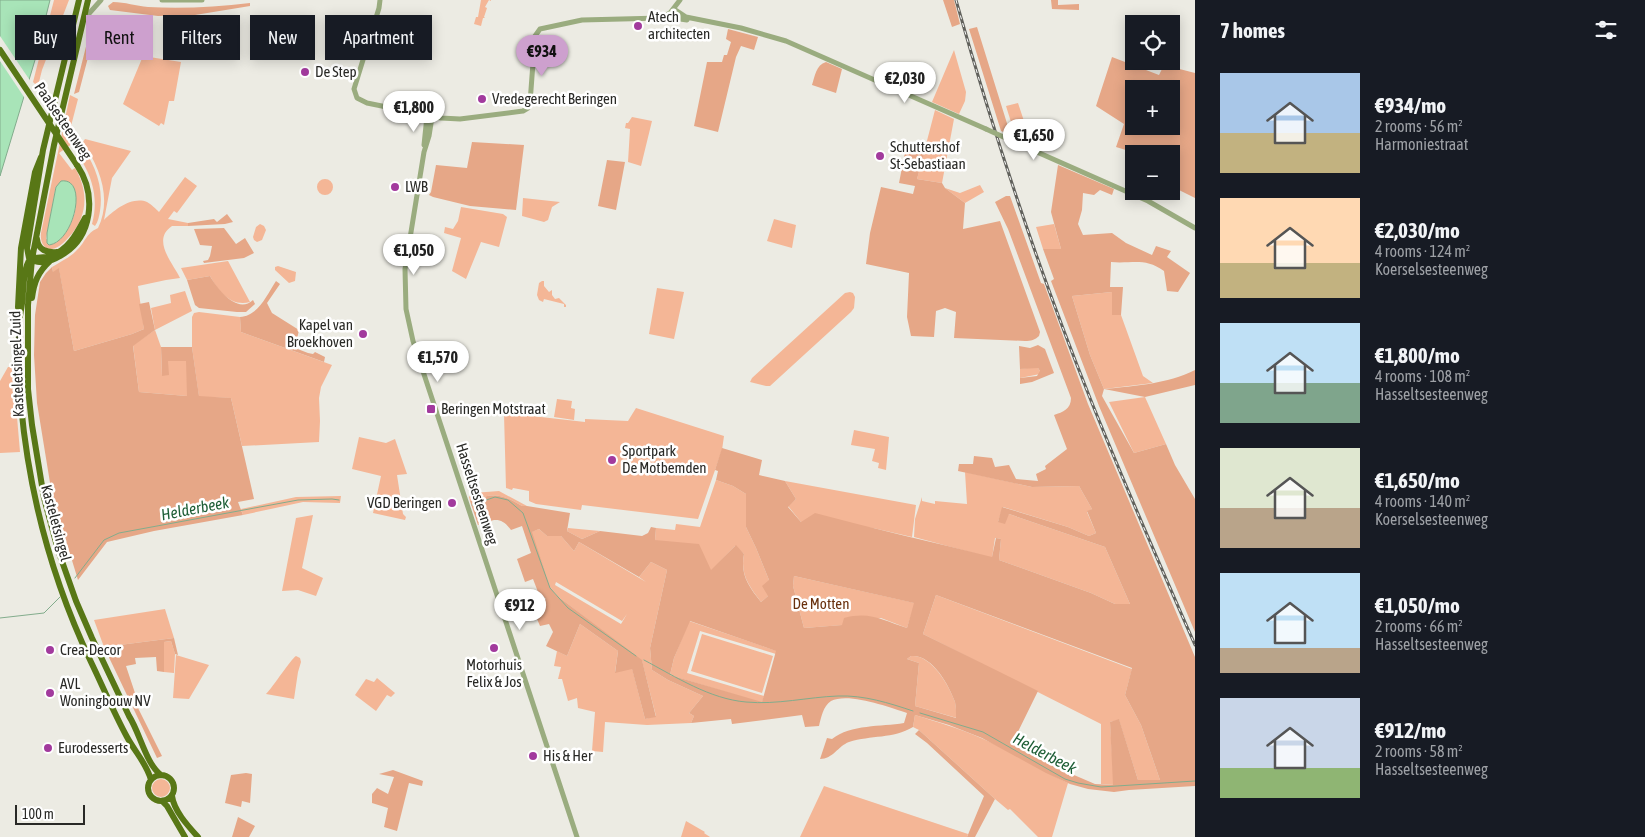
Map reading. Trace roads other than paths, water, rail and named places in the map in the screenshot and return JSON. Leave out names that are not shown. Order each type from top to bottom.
[{"type":"main road","name":"Kasteletsingel-Zuid","points":[[31,259],[27,248],[43,150],[79,0]]},
{"type":"main road","name":"Kasteletsingel-Zuid","points":[[88,0],[54,145],[31,259],[28,304],[28,389],[44,498],[58,550],[76,601],[92,638],[136,728],[144,749],[161,775]]},
{"type":"main road","name":"Paalsesteenweg","points":[[0,50],[77,165],[87,184],[89,199],[86,228],[69,250],[52,260],[42,269],[35,281],[28,316]]},
{"type":"main road","name":"Kasteletsingel-Zuid","points":[[19,320],[21,248],[35,172],[43,150]]},
{"type":"main road","name":"Paalsesteenweg","points":[[31,259],[49,257],[58,252],[76,235],[88,213]]},
{"type":"main road","points":[[37,232],[37,242],[42,250],[50,253],[58,252]]},
{"type":"main road","name":"Kasteletsingel-Zuid","points":[[29,466],[19,388],[18,351],[19,320],[26,265],[31,259]]},
{"type":"main road","points":[[31,259],[37,262],[52,260]]},
{"type":"main road","name":"Kasteletsingel","points":[[29,466],[49,552],[74,623],[127,738],[147,770],[150,780]]},
{"type":"main road","points":[[185,837],[167,806],[162,801],[154,799],[150,794],[150,780],[157,776],[161,775],[168,778],[173,784],[173,802],[198,837]]},
{"type":"main road","points":[[162,801],[172,796]]},
{"type":"street","points":[[83,20],[101,0]]},
{"type":"street","points":[[162,0],[202,0]]},
{"type":"street","points":[[380,0],[354,90],[356,98],[367,103],[430,116],[460,119],[523,112],[529,106],[535,36],[538,30],[582,20],[664,17],[672,11],[680,0]]},
{"type":"street","points":[[672,11],[695,20],[741,28],[780,39],[1148,201],[1195,228]]},
{"type":"street","name":"Hasseltsesteenweg","points":[[430,116],[429,136],[424,152],[405,268],[405,296],[410,330],[577,837]]},
{"type":"waterway","name":"Helderbeek","points":[[472,505],[495,497],[508,500],[523,513],[550,588],[568,608],[636,656]]},
{"type":"waterway","name":"Helderbeek","points":[[75,578],[104,540],[119,533],[298,500],[339,500]]},
{"type":"waterway","name":"Helderbeek","points":[[0,618],[44,613],[60,597]]},
{"type":"waterway","name":"Helderbeek","points":[[644,660],[706,692],[733,700],[758,703],[848,696],[876,700],[913,711]]},
{"type":"waterway","name":"Helderbeek","points":[[920,713],[983,732],[1065,779],[1078,783],[1101,787],[1195,781]]},
{"type":"railway","points":[[956,0],[1001,151],[1052,300],[1115,460],[1195,645]]},
{"type":"place","name":"Atech architecten","points":[[638,26]]},
{"type":"place","name":"De Step","points":[[305,72]]},
{"type":"place","name":"Vredegerecht Beringen","points":[[482,99]]},
{"type":"place","name":"Schuttershof St-Sebastiaan","points":[[880,156]]},
{"type":"place","name":"LWB","points":[[395,187]]},
{"type":"place","name":"Kapel van Broekhoven","points":[[363,334]]},
{"type":"place","name":"Beringen Motstraat","points":[[431,409]]},
{"type":"place","name":"Sportpark De Motbemden","points":[[612,460]]},
{"type":"place","name":"VGD Beringen","points":[[452,503]]},
{"type":"place","name":"Motorhuis Felix & Jos","points":[[494,648]]},
{"type":"place","name":"Crea-Decor","points":[[50,650]]},
{"type":"place","name":"AVL Woningbouw NV","points":[[50,693]]},
{"type":"place","name":"Eurodesserts","points":[[48,748]]},
{"type":"place","name":"His & Her","points":[[533,756]]},
{"type":"park label","name":"De Motten","points":[[821,604]]}]
